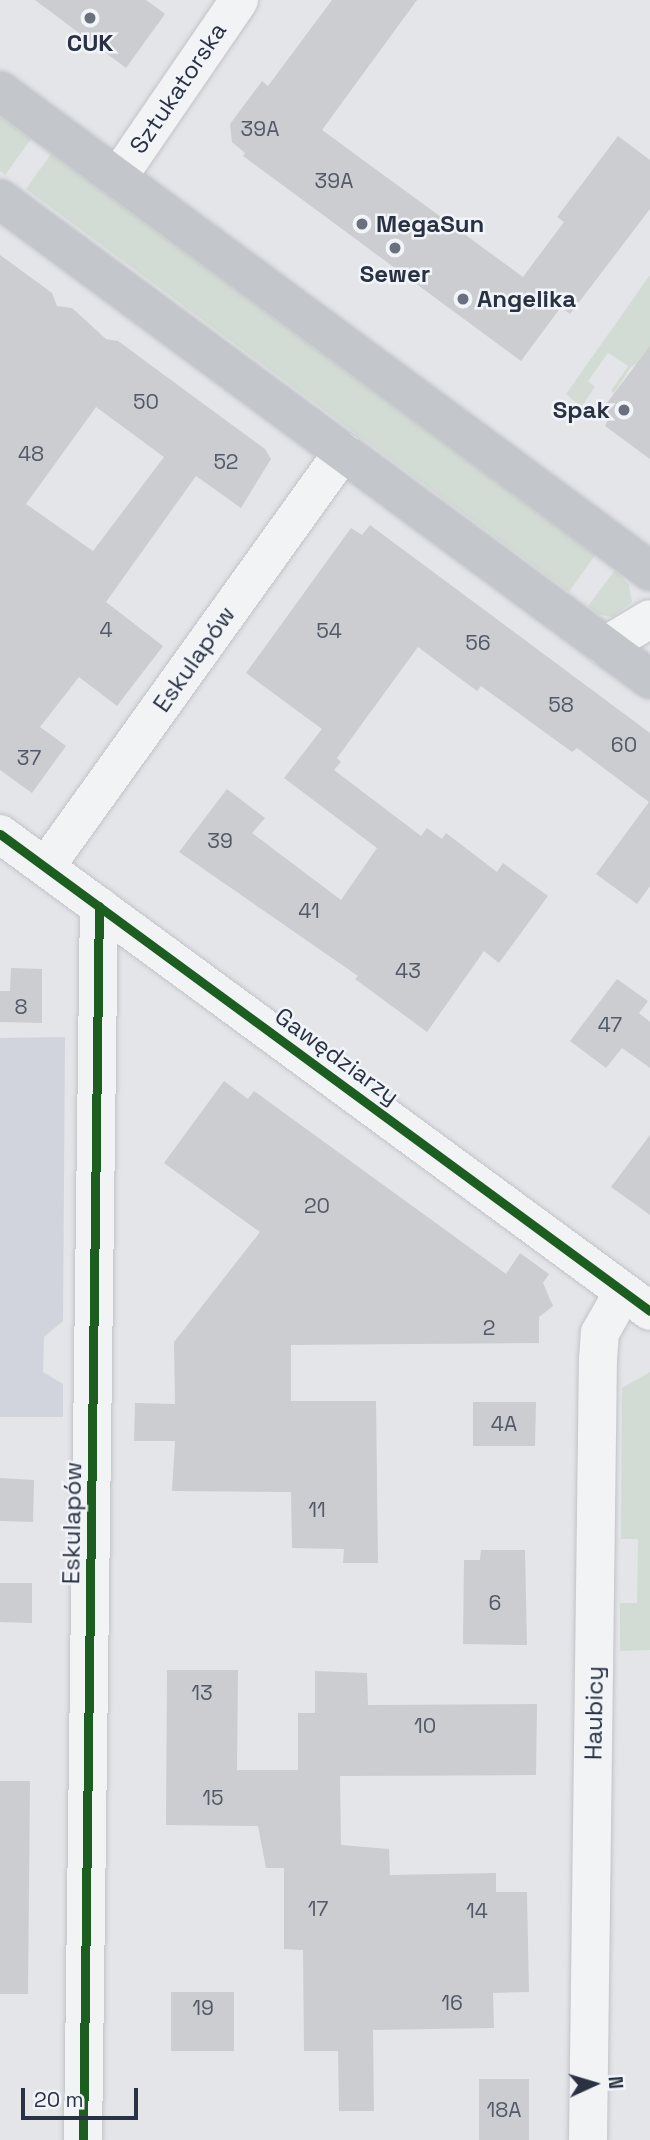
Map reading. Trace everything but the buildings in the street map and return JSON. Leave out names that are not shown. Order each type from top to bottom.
[{"type":"street","name":"Sztukatorska","points":[[118,177],[239,0]]},
{"type":"street","points":[[0,91],[650,571]]},
{"type":"street","points":[[0,200],[650,679]]},
{"type":"street","name":"Eskulapów","points":[[46,866],[343,452]]},
{"type":"street","points":[[605,646],[650,619]]},
{"type":"street","name":"Gawędziarzy","points":[[0,834],[636,1301]]},
{"type":"street","name":"Eskulapów","points":[[83,2140],[99,906]]},
{"type":"street","name":"Haubicy","points":[[588,2140],[598,1360],[600,1333],[636,1301]]},
{"type":"shaded area","points":[[0,117],[31,139],[5,175],[0,171]]},
{"type":"shaded area","points":[[51,154],[595,555],[569,592],[26,189]]},
{"type":"shaded area","points":[[650,275],[650,355],[631,367],[614,393],[611,391],[628,366],[608,353],[588,381],[595,387],[581,407],[566,394]]},
{"type":"shaded area","points":[[615,570],[629,585],[632,602],[612,617],[600,615],[588,606]]},
{"type":"shaded area","points":[[65,1037],[63,1321],[44,1337],[43,1372],[63,1384],[63,1417],[0,1417],[0,1038]]},
{"type":"shaded area","points":[[650,1372],[650,1650],[620,1651],[620,1603],[637,1603],[638,1539],[621,1539],[622,1388]]},
{"type":"cycle path","points":[[0,834],[650,1311]]},
{"type":"cycle path","points":[[83,2140],[99,906]]},
{"type":"place","name":"CUK","points":[[90,18]]},
{"type":"place","name":"MegaSun","points":[[362,224]]},
{"type":"place","name":"Sewer","points":[[395,248]]},
{"type":"place","name":"Angelika","points":[[463,299]]},
{"type":"place","name":"Spak","points":[[624,410]]}]
